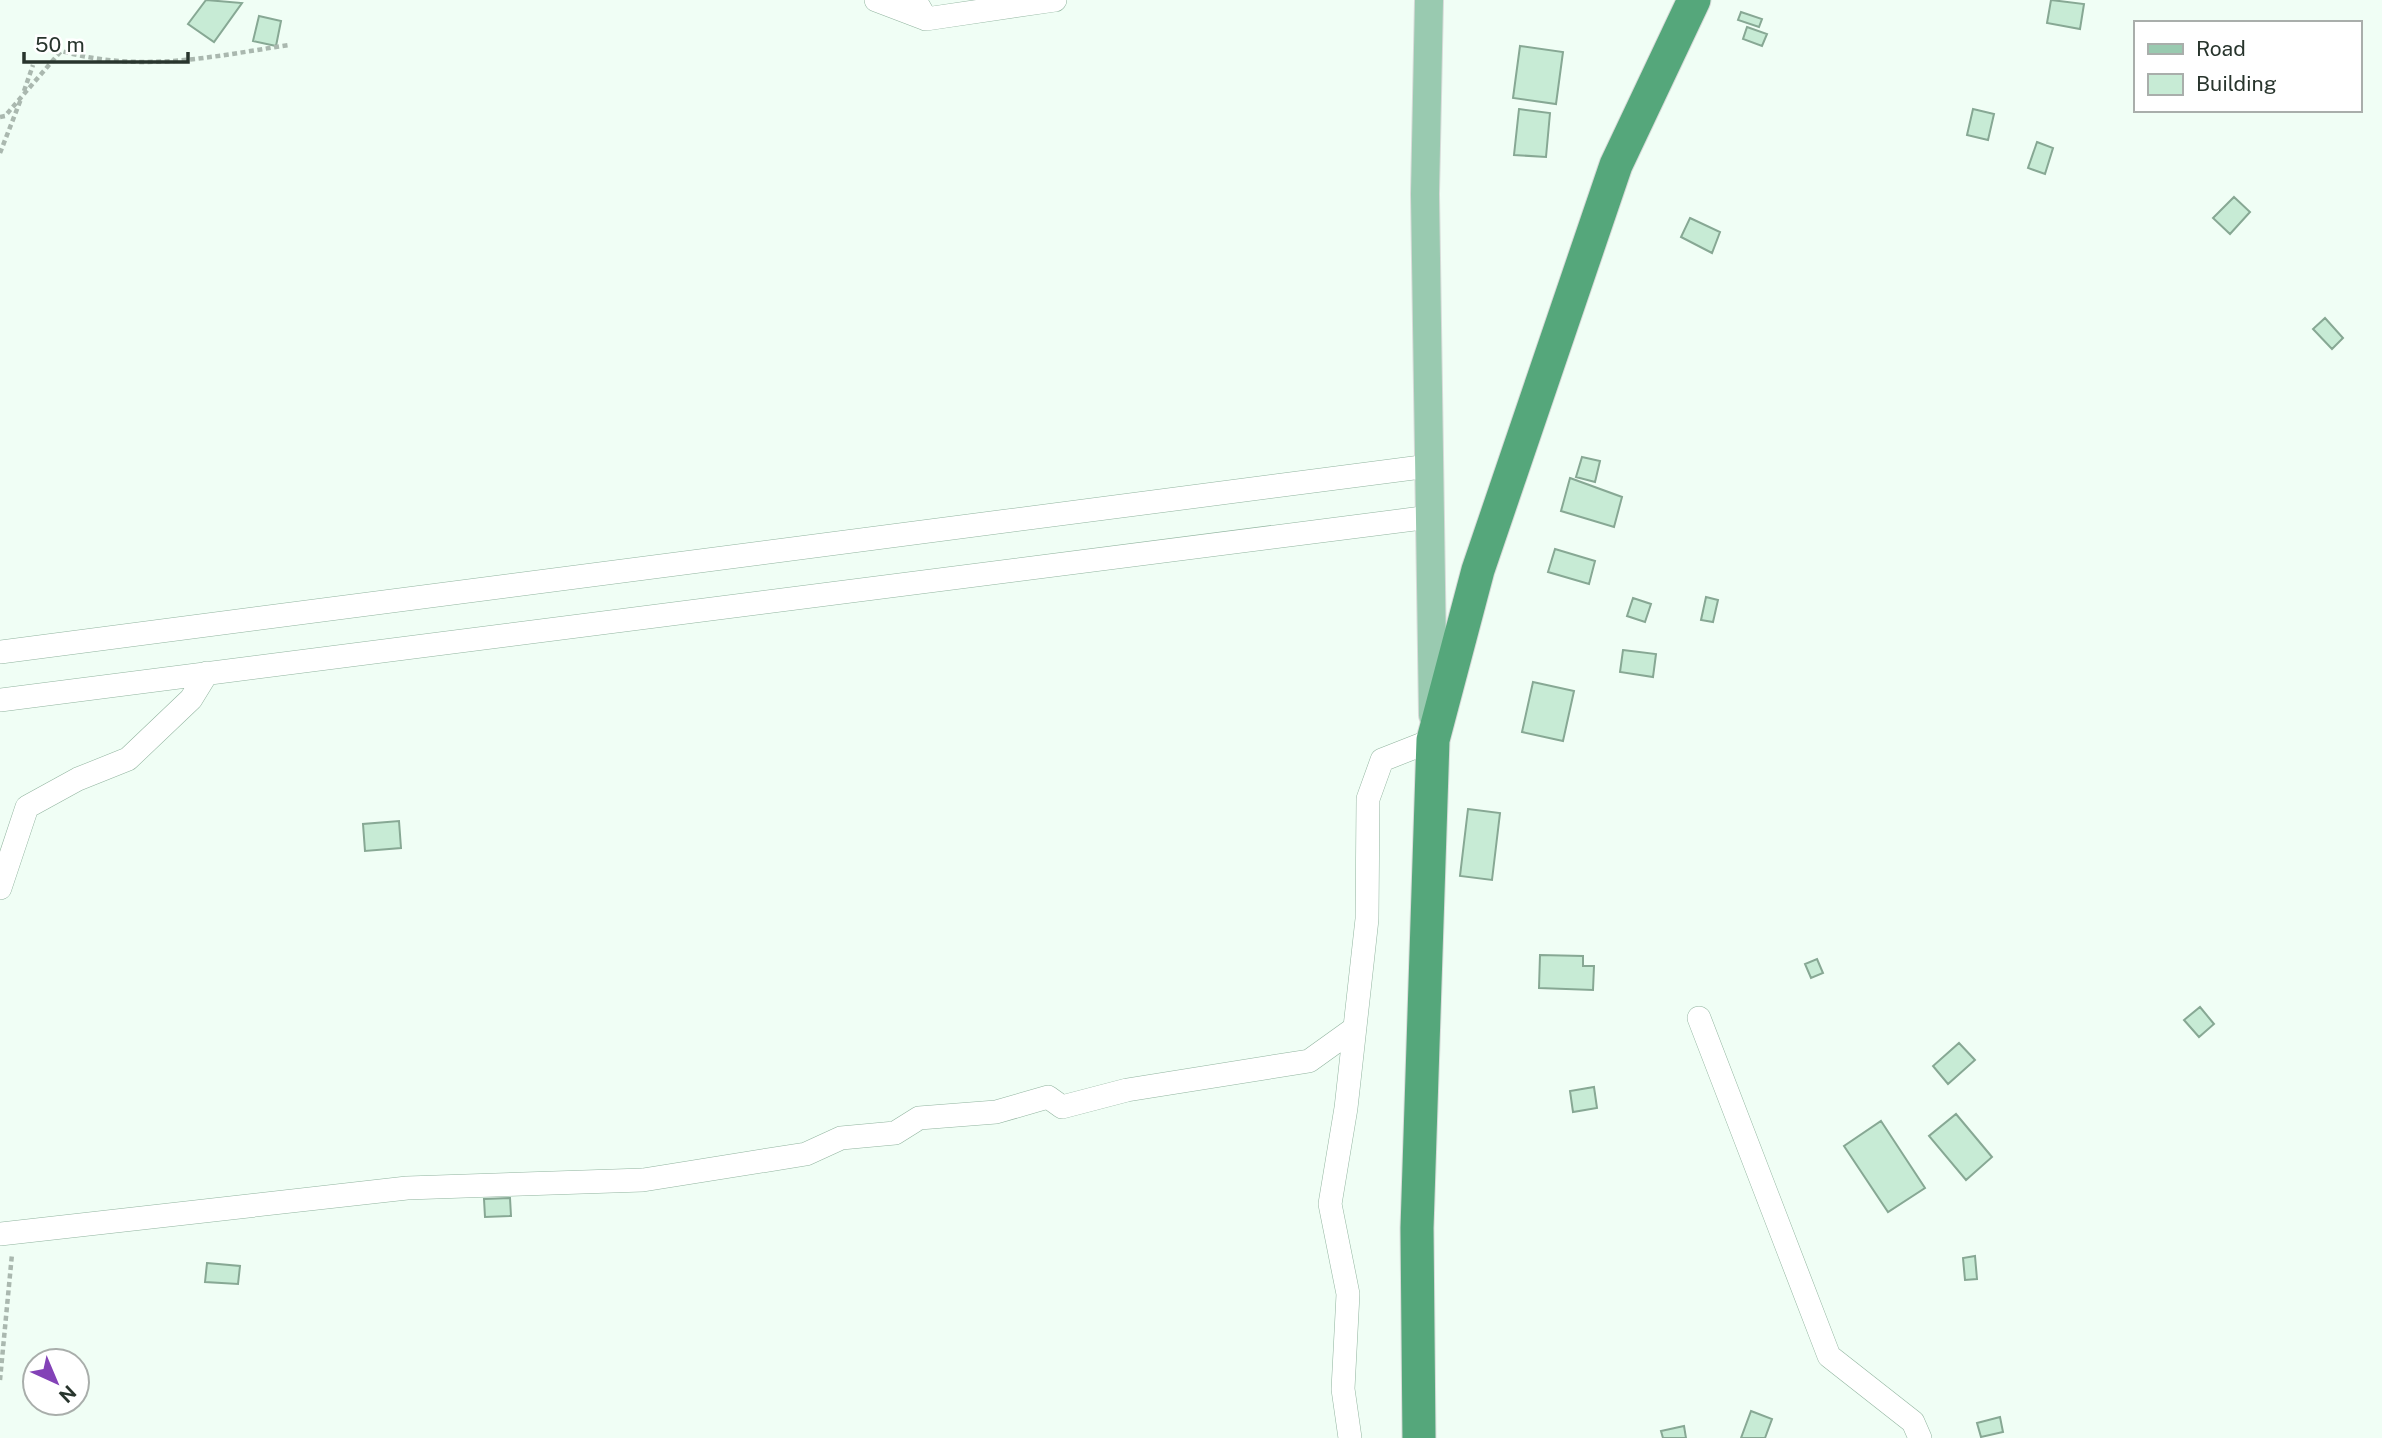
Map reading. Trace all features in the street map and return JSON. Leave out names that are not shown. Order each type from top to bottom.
[{"type":"highway","points":[[1419,1438],[1417,1228],[1433,740],[1478,570],[1616,164],[1694,0]]},
{"type":"main road","points":[[1429,0],[1425,194],[1433,740]]},
{"type":"street","points":[[876,0],[921,10],[1055,0]]},
{"type":"street","points":[[0,652],[1429,466]]},
{"type":"street","points":[[0,700],[1430,517]]},
{"type":"street","points":[[0,888],[27,807],[78,779],[128,759],[191,699],[207,673]]},
{"type":"street","points":[[1350,1438],[1343,1389],[1348,1294],[1330,1205],[1346,1108],[1367,919],[1368,799],[1382,760],[1433,740]]},
{"type":"street","points":[[1699,1018],[1829,1356],[1913,1422],[1920,1438]]},
{"type":"street","points":[[7,1233],[407,1188],[643,1180],[806,1154],[841,1138],[895,1133],[919,1118],[996,1112],[1048,1097],[1062,1107],[1128,1090],[1309,1061],[1354,1028]]},
{"type":"path","points":[[0,117],[5,116],[61,51],[100,62],[155,64],[289,45]]},
{"type":"path","points":[[0,153],[33,65]]},
{"type":"path","points":[[0,1380],[7,1233]]},
{"type":"building","points":[[206,0],[242,3],[214,42],[188,24]]},
{"type":"building","points":[[2051,0],[2084,4],[2080,29],[2047,23]]},
{"type":"building","points":[[1741,12],[1762,19],[1759,27],[1738,20]]},
{"type":"building","points":[[259,16],[281,21],[276,46],[253,41]]},
{"type":"building","points":[[1747,27],[1767,34],[1762,46],[1743,39]]},
{"type":"building","points":[[1520,46],[1563,52],[1556,104],[1513,98]]},
{"type":"building","points":[[1519,109],[1550,113],[1546,157],[1514,155]]},
{"type":"building","points":[[1973,109],[1994,114],[1988,140],[1967,135]]},
{"type":"building","points":[[2037,142],[2053,148],[2045,174],[2028,168]]},
{"type":"building","points":[[2234,197],[2250,212],[2230,234],[2213,218]]},
{"type":"building","points":[[1690,218],[1720,232],[1712,253],[1681,237]]},
{"type":"building","points":[[2325,318],[2343,338],[2332,349],[2313,329]]},
{"type":"building","points":[[1582,457],[1600,461],[1595,482],[1576,477]]},
{"type":"building","points":[[1570,478],[1622,497],[1614,527],[1561,511]]},
{"type":"building","points":[[1555,549],[1595,561],[1589,584],[1548,572]]},
{"type":"building","points":[[1706,597],[1718,600],[1713,622],[1701,620]]},
{"type":"building","points":[[1633,598],[1651,604],[1645,622],[1627,616]]},
{"type":"building","points":[[1623,650],[1656,654],[1653,677],[1620,672]]},
{"type":"building","points":[[1533,682],[1574,691],[1563,741],[1522,732]]},
{"type":"building","points":[[1468,809],[1500,813],[1492,880],[1460,876]]},
{"type":"building","points":[[399,821],[401,848],[365,851],[363,824]]},
{"type":"building","points":[[1540,955],[1583,956],[1583,966],[1594,966],[1593,990],[1539,988]]},
{"type":"building","points":[[1817,959],[1823,973],[1811,978],[1805,964]]},
{"type":"building","points":[[2200,1007],[2214,1024],[2199,1037],[2184,1020]]},
{"type":"building","points":[[1959,1043],[1975,1060],[1948,1084],[1933,1066]]},
{"type":"building","points":[[1594,1087],[1597,1108],[1573,1112],[1570,1091]]},
{"type":"building","points":[[1956,1114],[1992,1157],[1966,1180],[1929,1136]]},
{"type":"building","points":[[1881,1121],[1925,1188],[1888,1212],[1844,1146]]},
{"type":"building","points":[[510,1198],[511,1216],[485,1217],[484,1199]]},
{"type":"building","points":[[1975,1256],[1977,1279],[1965,1280],[1963,1258]]},
{"type":"building","points":[[207,1263],[240,1266],[238,1284],[205,1282]]},
{"type":"building","points":[[1751,1411],[1772,1419],[1765,1438],[1741,1438]]},
{"type":"building","points":[[2000,1417],[2003,1432],[1981,1437],[1977,1423]]},
{"type":"building","points":[[1684,1426],[1686,1438],[1663,1438],[1661,1431]]}]
